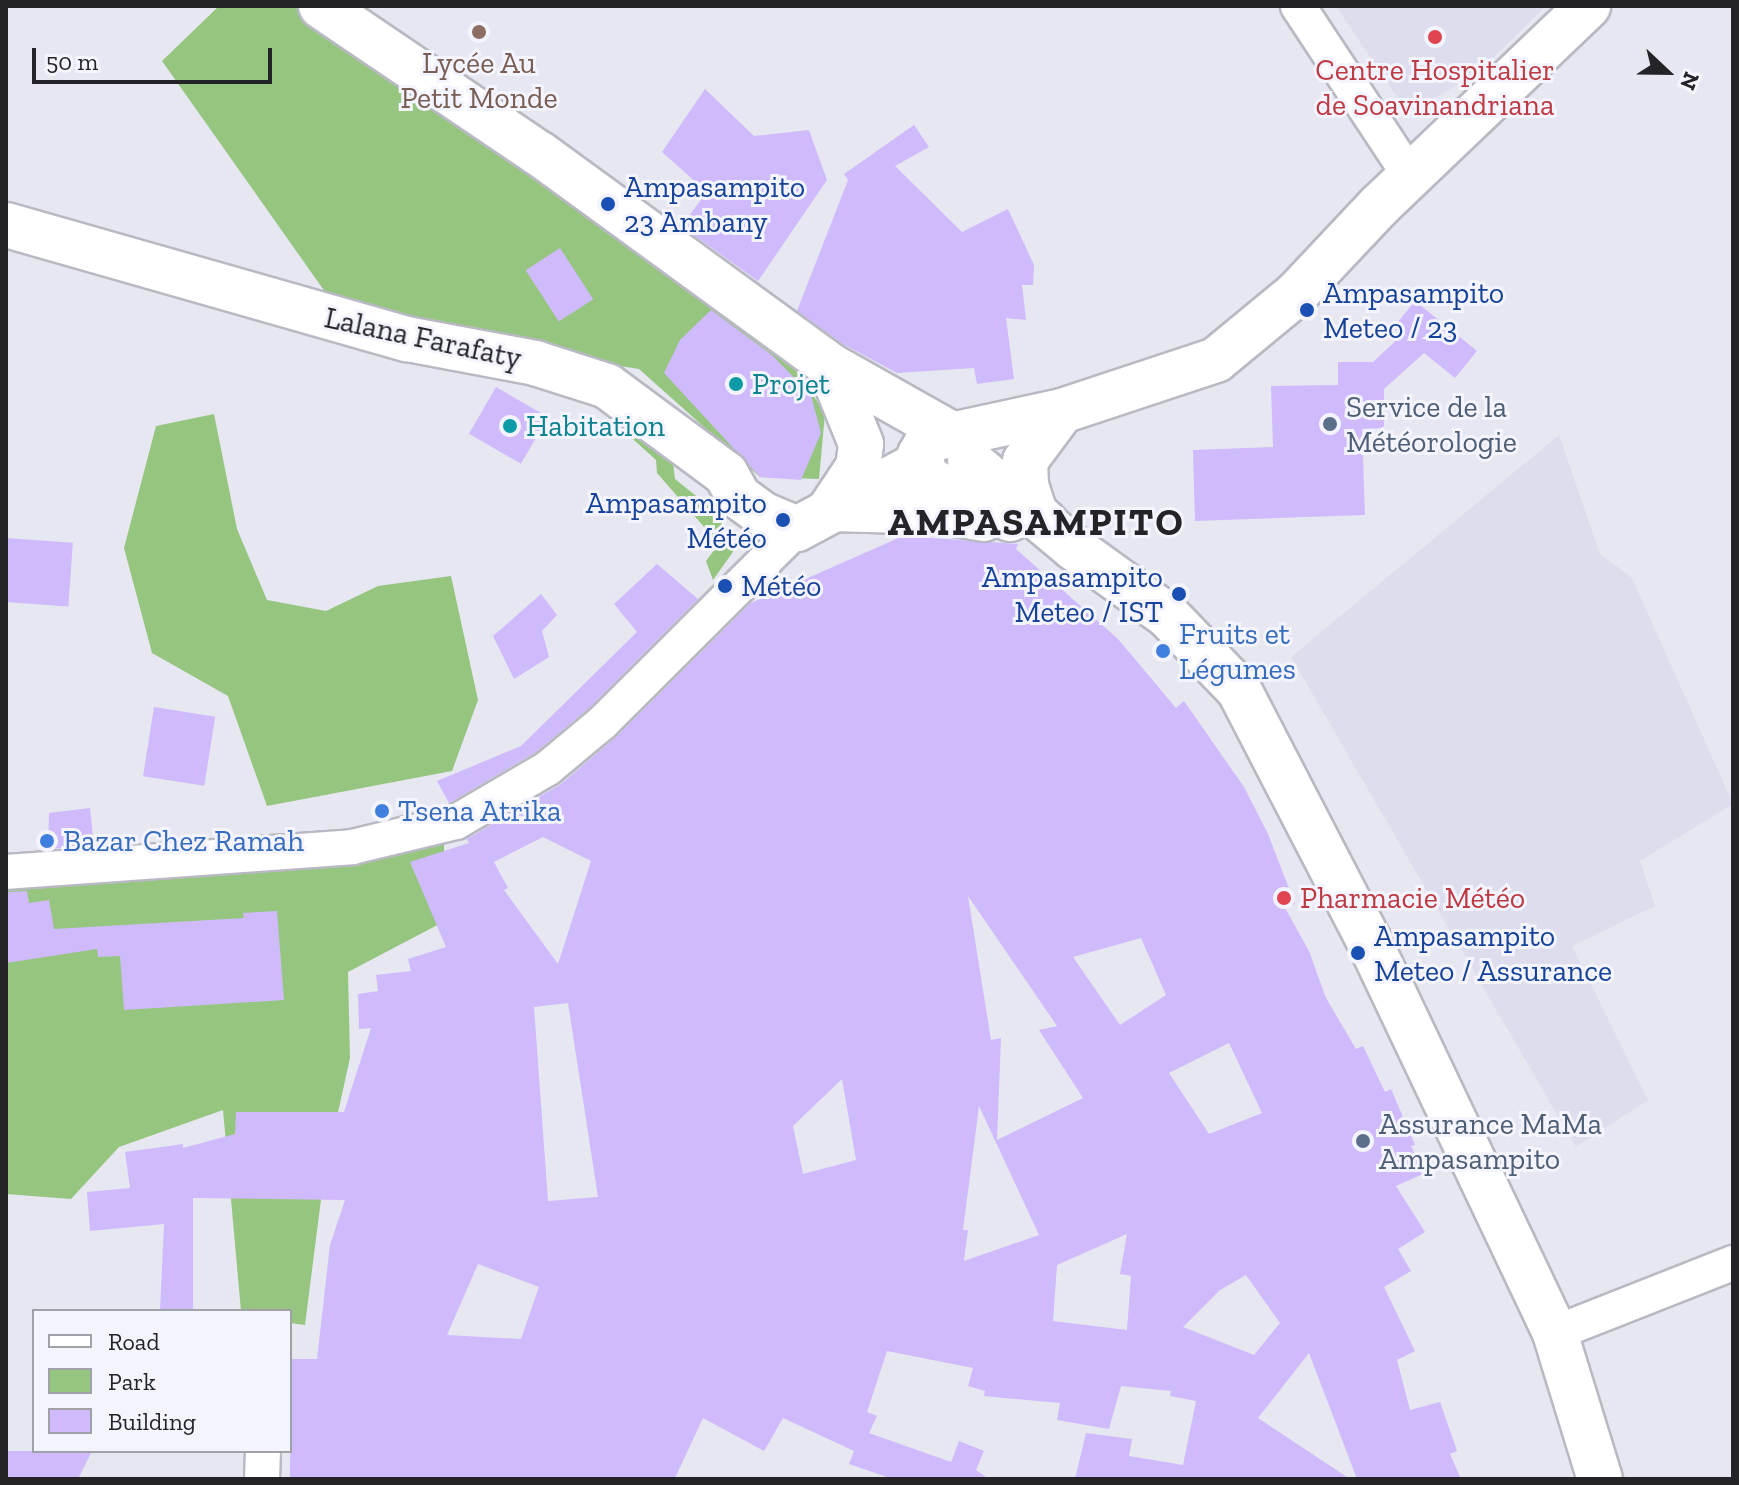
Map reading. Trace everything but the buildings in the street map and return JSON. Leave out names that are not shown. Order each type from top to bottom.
[{"type":"main road","points":[[321,6],[540,154],[829,365],[944,460],[1168,616],[1239,690],[1369,941],[1555,1333],[1600,1479]]},
{"type":"main road","points":[[814,519],[1062,411],[1216,360],[1296,294],[1410,176],[1588,6]]},
{"type":"main road","name":"Lalana Farafaty","points":[[6,225],[347,323],[535,363],[607,386],[726,474],[739,497],[762,514],[814,519]]},
{"type":"main road","points":[[829,365],[933,401],[1062,411]]},
{"type":"main road","points":[[814,519],[858,467],[861,444],[829,365]]},
{"type":"main road","points":[[1062,411],[1025,461],[1026,486],[1035,513],[1074,548]]},
{"type":"main road","points":[[814,519],[944,512],[1074,548]]},
{"type":"street","points":[[1298,6],[1410,176]]},
{"type":"street","points":[[6,872],[352,847],[456,822],[548,768],[602,723],[814,519]]},
{"type":"street","points":[[1555,1333],[1733,1263]]},
{"type":"street","points":[[262,1479],[263,1453]]},
{"type":"shaded area","name":"Centre Hospitalier de Soavinandriana","points":[[1336,6],[1546,6],[1481,69],[1409,115]]},
{"type":"shaded area","points":[[1559,435],[1600,554],[1632,578],[1733,804],[1640,861],[1655,906],[1572,946],[1648,1100],[1576,1147],[1291,657]]},
{"type":"green space","points":[[219,6],[312,6],[789,360],[825,413],[819,479],[760,477],[639,369],[347,323],[162,61]]},
{"type":"green space","points":[[214,414],[237,529],[267,600],[326,611],[378,586],[451,576],[478,700],[452,771],[267,806],[228,696],[152,653],[124,548],[156,426]]},
{"type":"green space","points":[[626,417],[672,455],[675,479],[716,512],[735,549],[713,580],[706,561],[715,549],[705,528],[657,473],[656,460],[624,431]]},
{"type":"green space","points":[[444,843],[445,921],[348,972],[350,1058],[324,1176],[305,1325],[292,1323],[292,1309],[241,1309],[223,1110],[119,1147],[71,1199],[6,1194],[6,886]]},
{"type":"place","name":"Lycée Au Petit Monde","points":[[479,32]]},
{"type":"place","name":"Centre Hospitalier de Soavinandriana","points":[[1435,37]]},
{"type":"place","name":"Ampasampito 23 Ambany","points":[[608,204]]},
{"type":"place","name":"Ampasampito Meteo / 23","points":[[1307,310]]},
{"type":"place","name":"Projet","points":[[736,384]]},
{"type":"place","name":"Service de la Météorologie","points":[[1330,424]]},
{"type":"place","name":"Habitation","points":[[510,426]]},
{"type":"place","name":"Ampasampito Météo","points":[[783,520]]},
{"type":"place","name":"Météo","points":[[725,586]]},
{"type":"place","name":"Ampasampito Meteo / IST","points":[[1179,594]]},
{"type":"place","name":"Fruits et Légumes","points":[[1163,651]]},
{"type":"place","name":"Tsena Atrika","points":[[382,811]]},
{"type":"place","name":"Bazar Chez Ramah","points":[[47,841]]},
{"type":"place","name":"Pharmacie Météo","points":[[1284,898]]},
{"type":"place","name":"Ampasampito Meteo / Assurance","points":[[1358,953]]},
{"type":"place","name":"Assurance MaMa Ampasampito","points":[[1363,1141]]},
{"type":"district","name":"AMPASAMPITO","points":[[1036,523]]}]
